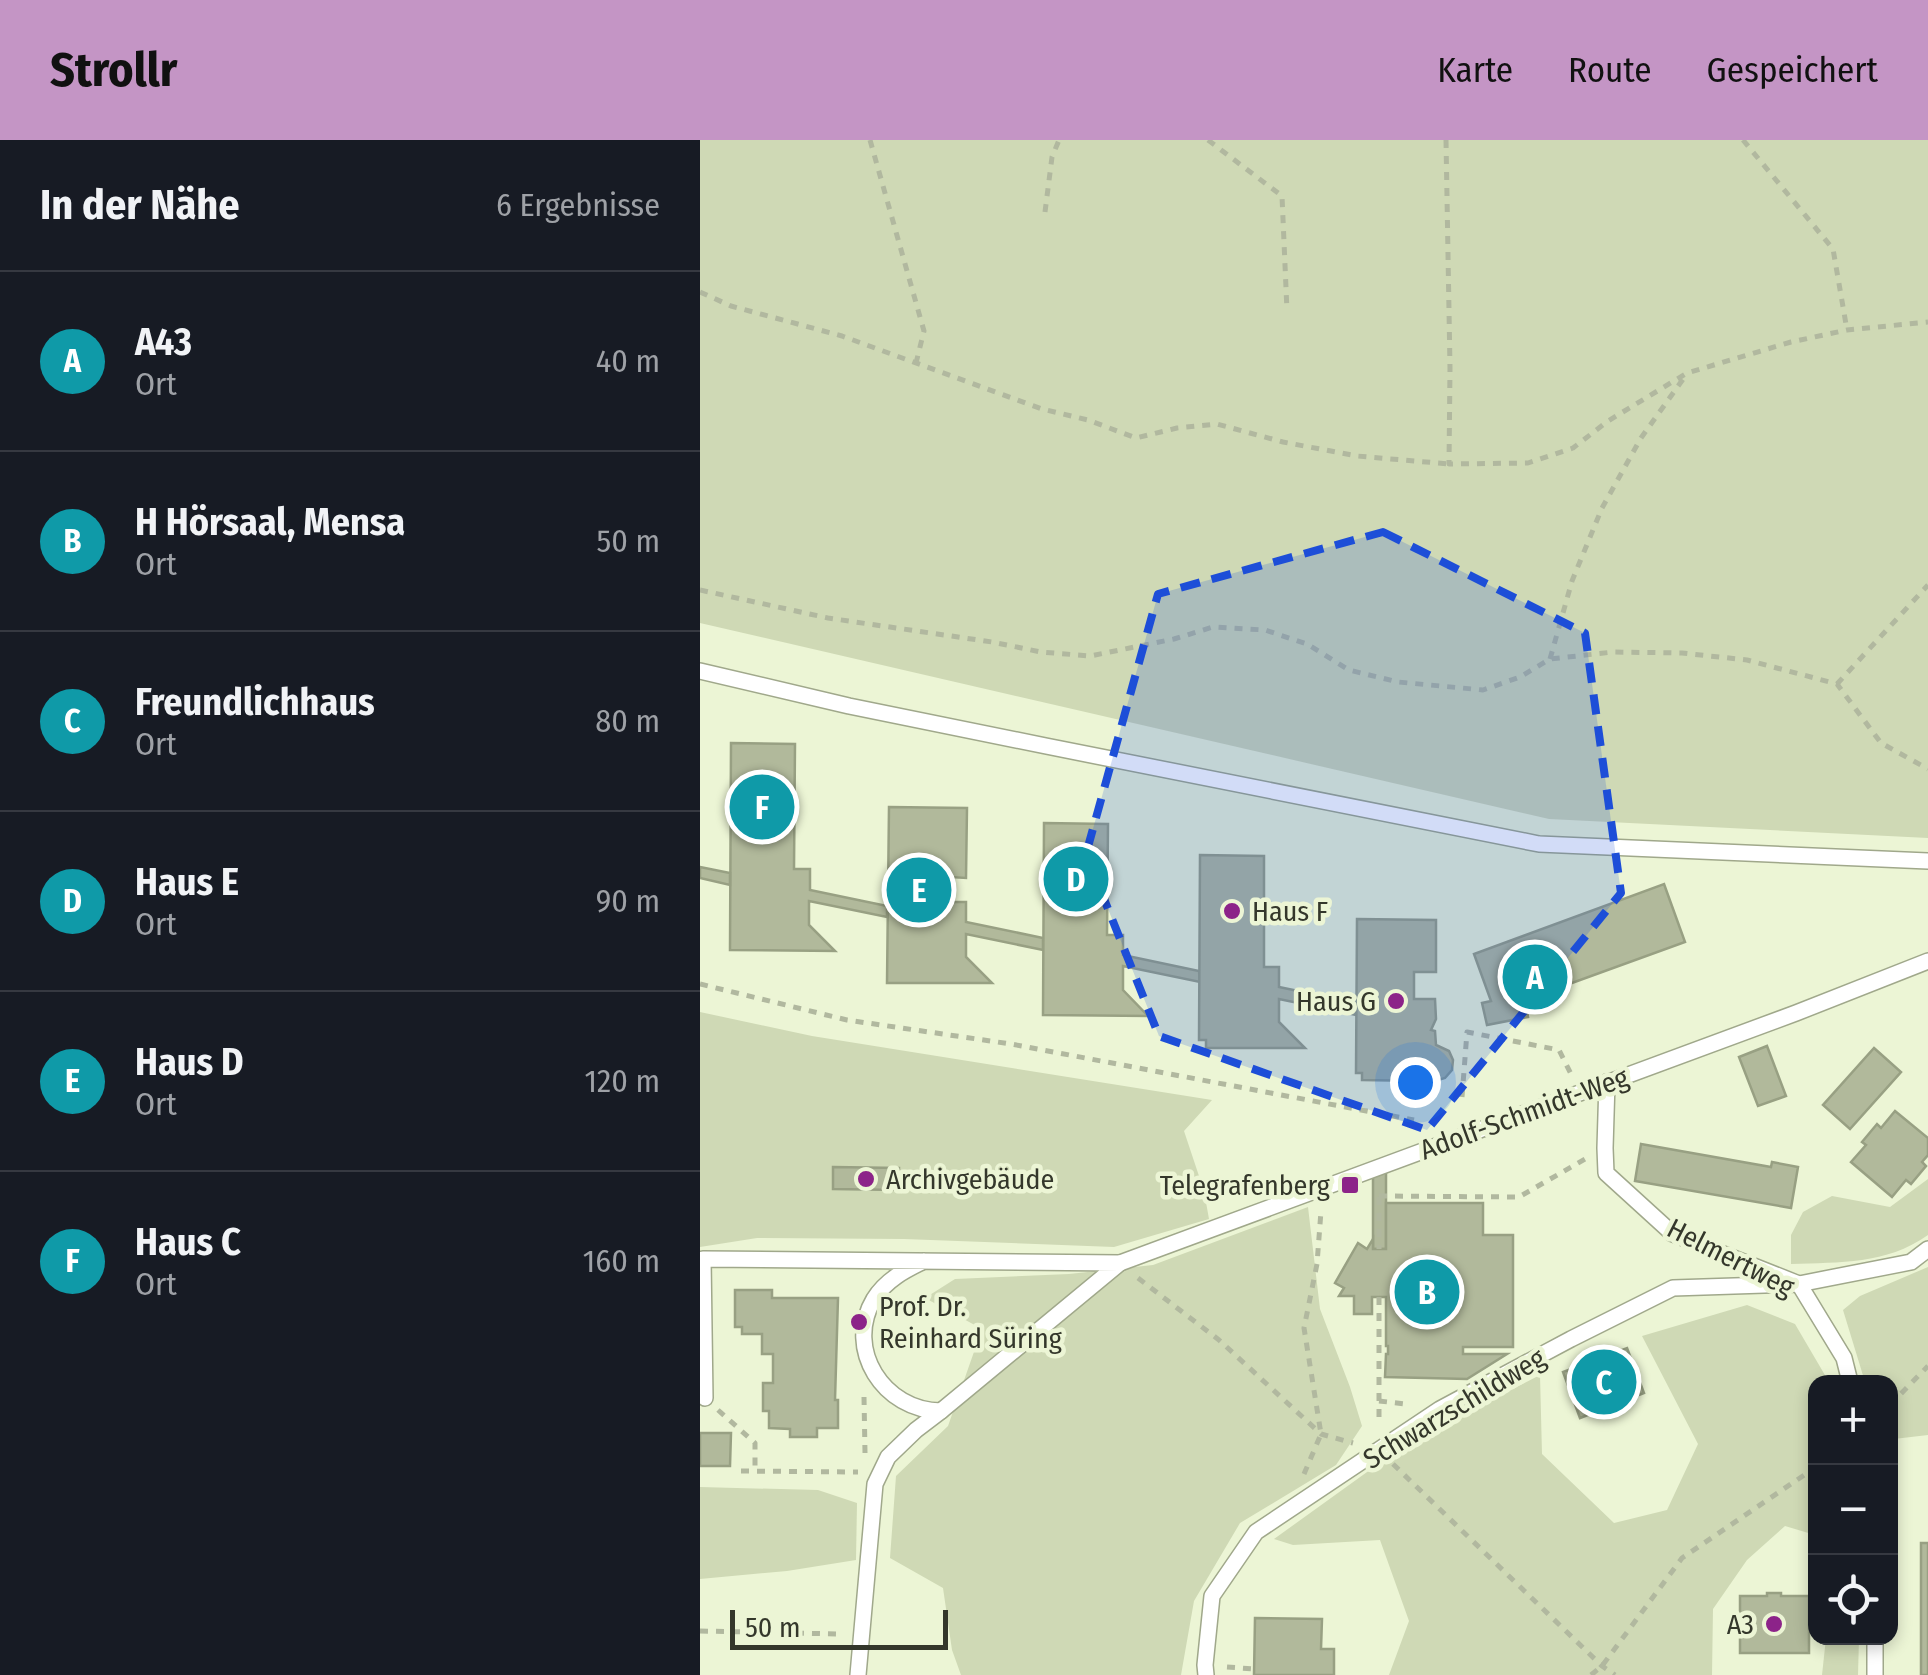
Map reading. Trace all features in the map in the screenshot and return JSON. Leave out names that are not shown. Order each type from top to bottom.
[{"type":"lane","points":[[700,671],[992,736],[1539,844],[1928,861]]},
{"type":"lane","name":"Adolf-Schmidt-Weg","points":[[873,1472],[916,1430],[1120,1263],[1928,961]]},
{"type":"lane","name":"Helmertweg","points":[[1608,1082],[1606,1173],[1673,1234],[1798,1284],[1844,1358],[1848,1375]]},
{"type":"lane","name":"Schwarzschildweg","points":[[1206,1675],[1212,1596],[1256,1532],[1440,1409],[1673,1288],[1798,1284],[1910,1262],[1928,1249]]},
{"type":"lane","name":"Adolf-Schmidt-Weg","points":[[706,1398],[703,1259],[1120,1263]]},
{"type":"lane","points":[[924,1261],[887,1283],[874,1300],[864,1339],[868,1361],[879,1382],[892,1395],[908,1404],[940,1411]]},
{"type":"lane","points":[[858,1675],[876,1484],[873,1472]]},
{"type":"lane","points":[[1875,1645],[1875,1675]]},
{"type":"path","points":[[870,140],[924,331],[916,363]]},
{"type":"path","points":[[1045,212],[1052,157],[1059,140]]},
{"type":"path","points":[[1208,140],[1282,196],[1287,311]]},
{"type":"path","points":[[1446,140],[1449,464]]},
{"type":"path","points":[[1743,140],[1833,249],[1847,330]]},
{"type":"path","points":[[700,292],[731,306],[842,336],[1136,438],[1217,424],[1358,456],[1449,464],[1528,463],[1573,448],[1608,421],[1688,373],[1847,330],[1928,322]]},
{"type":"path","points":[[1550,659],[1572,582],[1602,508],[1641,438],[1688,373]]},
{"type":"path","points":[[1837,684],[1928,585]]},
{"type":"path","points":[[700,590],[828,618],[1041,652],[1090,656],[1174,640],[1213,628],[1265,630],[1307,644],[1349,670],[1398,682],[1483,690],[1520,677],[1550,659],[1612,652],[1682,652],[1747,660],[1837,684],[1881,742],[1928,769]]},
{"type":"path","points":[[700,984],[847,1020],[1010,1044],[1414,1120]]},
{"type":"path","points":[[1462,1097],[1467,1032],[1560,1050],[1580,1093]]},
{"type":"path","points":[[1427,1088],[1430,1080]]},
{"type":"path","points":[[1379,1249],[1379,1196],[1518,1197],[1604,1148]]},
{"type":"path","points":[[1288,1510],[1321,1434],[1304,1328],[1317,1264],[1322,1188]]},
{"type":"path","points":[[1120,1263],[1219,1340],[1321,1434],[1379,1450],[1615,1675]]},
{"type":"path","points":[[1379,1297],[1379,1417]]},
{"type":"path","points":[[1898,1397],[1928,1366]]},
{"type":"path","points":[[741,1471],[873,1472],[864,1397],[879,1382]]},
{"type":"path","points":[[706,1398],[754,1443],[755,1471]]},
{"type":"path","points":[[1590,1675],[1602,1666],[1682,1558],[1808,1472]]},
{"type":"path","points":[[700,1632],[862,1634]]},
{"type":"path","points":[[1222,1667],[1254,1669]]},
{"type":"highlighted area","points":[[1383,532],[1585,633],[1621,893],[1427,1130],[1159,1036],[1086,854],[1158,594]]},
{"type":"green space","points":[[700,140],[1928,140],[1928,838],[1549,819],[700,623]]},
{"type":"green space","points":[[700,1012],[812,1036],[1212,1100],[1184,1131],[1209,1219],[1114,1247],[757,1238],[700,1247]]},
{"type":"green space","points":[[1928,1179],[1928,1235],[1912,1245],[1879,1257],[1791,1264],[1791,1235],[1803,1212],[1832,1196],[1890,1207]]},
{"type":"green space","points":[[1308,1207],[1320,1309],[1362,1426],[1336,1465],[1240,1523],[1194,1601],[1181,1675],[961,1675],[952,1650],[943,1588],[890,1558],[896,1476],[948,1426],[982,1329],[925,1298],[955,1279],[1069,1274],[1153,1265]]},
{"type":"green space","points":[[1928,1267],[1928,1435],[1898,1439],[1898,1375],[1863,1375],[1843,1310],[1860,1296]]},
{"type":"green space","points":[[1747,1305],[1795,1324],[1825,1375],[1808,1375],[1808,1533],[1785,1526],[1747,1560],[1713,1609],[1712,1675],[1389,1675],[1409,1621],[1380,1540],[1293,1545],[1274,1539],[1406,1444],[1540,1375],[1542,1454],[1614,1523],[1667,1510],[1698,1444],[1642,1336]]},
{"type":"green space","points":[[700,1487],[818,1490],[857,1503],[856,1560],[700,1579]]},
{"type":"green space","points":[[1825,1645],[1859,1645],[1858,1675],[1822,1675]]},
{"type":"building","points":[[731,743],[795,744],[794,869],[810,869],[810,890],[887,906],[887,917],[809,901],[809,925],[835,951],[730,950]]},
{"type":"building","points":[[889,807],[967,808],[966,878],[951,877],[952,902],[966,902],[966,922],[1043,938],[1043,950],[966,934],[966,957],[992,983],[887,983]]},
{"type":"building","points":[[1044,823],[1108,824],[1107,935],[1123,935],[1123,955],[1199,971],[1200,982],[1123,966],[1123,990],[1148,1016],[1043,1015]]},
{"type":"building","name":"Haus F","points":[[1200,855],[1264,856],[1264,967],[1279,967],[1279,987],[1356,1003],[1356,1015],[1279,999],[1279,1022],[1305,1048],[1206,1048],[1206,1040],[1199,1040]]},
{"type":"building","points":[[700,867],[730,873],[730,885],[700,878]]},
{"type":"building","points":[[1664,884],[1685,942],[1525,1000],[1528,1017],[1487,1025],[1482,1003],[1491,1001],[1474,954]]},
{"type":"building","name":"Haus G","points":[[1357,919],[1436,920],[1436,972],[1414,972],[1414,999],[1435,999],[1436,1019],[1431,1030],[1435,1031],[1436,1045],[1449,1051],[1453,1060],[1452,1070],[1445,1078],[1435,1081],[1422,1074],[1422,1081],[1362,1080],[1362,1073],[1356,1073]]},
{"type":"building","points":[[1767,1046],[1786,1096],[1758,1106],[1739,1057]]},
{"type":"building","points":[[1874,1048],[1901,1072],[1850,1129],[1823,1105]]},
{"type":"building","points":[[1895,1111],[1928,1138],[1928,1155],[1922,1162],[1926,1166],[1911,1184],[1906,1180],[1892,1197],[1851,1162],[1877,1124],[1881,1128]]},
{"type":"building","points":[[1641,1144],[1771,1167],[1772,1162],[1798,1167],[1791,1208],[1635,1181]]},
{"type":"building","name":"Archivgebäude","points":[[833,1167],[899,1168],[899,1190],[833,1189]]},
{"type":"building","points":[[1373,1172],[1386,1172],[1386,1249],[1373,1249]]},
{"type":"building","points":[[1386,1203],[1483,1203],[1483,1235],[1513,1235],[1513,1347],[1463,1347],[1463,1354],[1507,1354],[1467,1379],[1385,1377],[1386,1297],[1372,1297],[1372,1314],[1354,1314],[1354,1296],[1339,1296],[1344,1288],[1335,1283],[1358,1243],[1367,1249],[1373,1239],[1373,1249],[1386,1249]]},
{"type":"building","points":[[735,1290],[772,1290],[772,1298],[838,1298],[838,1428],[817,1428],[817,1437],[790,1437],[790,1429],[769,1428],[769,1411],[763,1411],[763,1383],[773,1383],[773,1354],[762,1354],[762,1334],[742,1334],[742,1327],[735,1327]]},
{"type":"building","points":[[1627,1348],[1644,1393],[1580,1418],[1563,1372]]},
{"type":"building","points":[[700,1433],[731,1433],[730,1466],[700,1466]]},
{"type":"building","points":[[1921,1543],[1928,1543],[1928,1675],[1921,1675]]},
{"type":"building","name":"A3","points":[[1740,1596],[1808,1596],[1809,1653],[1740,1653]]},
{"type":"building","points":[[1255,1618],[1322,1619],[1321,1649],[1334,1649],[1334,1675],[1254,1675]]},
{"type":"place","name":"Haus C","points":[[762,807]]},
{"type":"place","name":"Haus E","points":[[1076,879]]},
{"type":"place","name":"Haus D","points":[[919,890]]},
{"type":"place","name":"Haus F","points":[[1232,911]]},
{"type":"place","name":"A43","points":[[1535,977]]},
{"type":"place","name":"Haus G","points":[[1396,1001]]},
{"type":"place","name":"Archivgebäude","points":[[866,1179]]},
{"type":"place","name":"Telegrafenberg","points":[[1350,1185]]},
{"type":"place","name":"H Hörsaal, Mensa","points":[[1427,1292]]},
{"type":"place","name":"Prof. Dr. Reinhard Süring","points":[[859,1322]]},
{"type":"place","name":"Freundlichhaus","points":[[1604,1382]]},
{"type":"place","name":"A3","points":[[1774,1624]]}]
